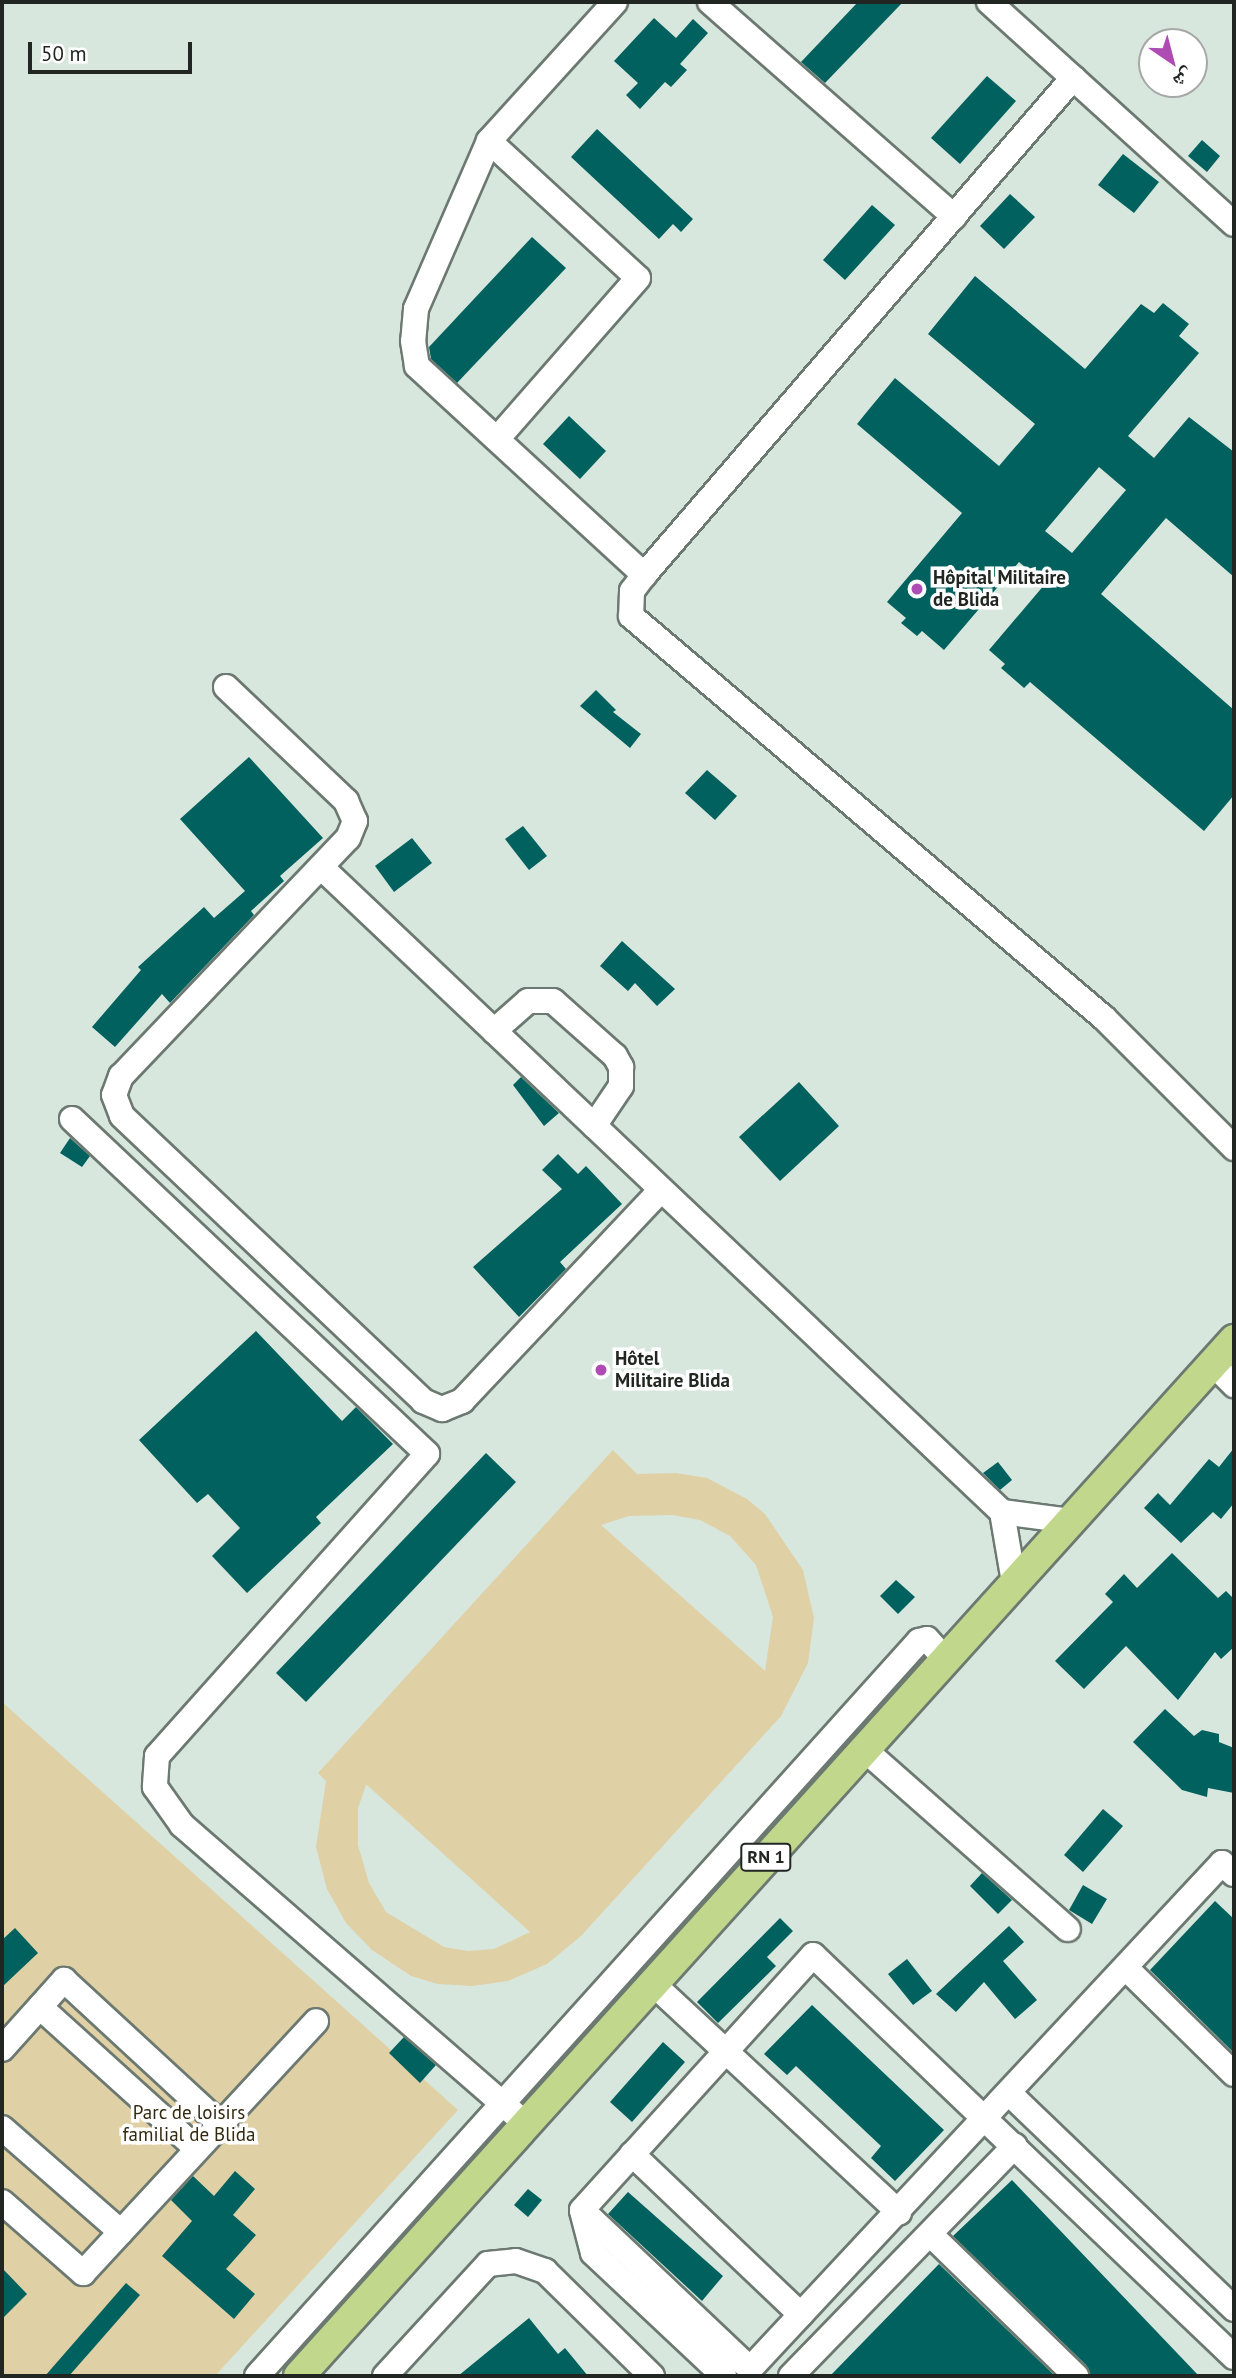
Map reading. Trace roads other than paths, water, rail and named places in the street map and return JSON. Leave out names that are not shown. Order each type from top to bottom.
[{"type":"main road","name":"RN 1","points":[[299,2376],[1234,1340]]},
{"type":"main road","name":"RN 1","points":[[319,2376],[875,1759],[1230,1373]]},
{"type":"lane","points":[[615,2],[489,141],[416,309],[413,341],[417,366],[644,575]]},
{"type":"lane","points":[[710,2],[954,216]]},
{"type":"lane","points":[[989,2],[1234,224]]},
{"type":"lane","points":[[1073,78],[644,575],[632,591],[631,616],[1104,1018],[1234,1148]]},
{"type":"lane","points":[[489,141],[638,278],[497,439]]},
{"type":"lane","points":[[226,687],[353,812],[348,838],[121,1076],[114,1095],[122,1116],[432,1407],[453,1406],[661,1190]]},
{"type":"lane","points":[[321,867],[1002,1512],[1070,1521]]},
{"type":"lane","points":[[494,1031],[528,1001],[553,1001],[615,1056],[621,1067],[621,1086],[594,1126]]},
{"type":"lane","points":[[72,1119],[427,1454],[157,1756],[155,1787],[181,1825],[526,2124]]},
{"type":"lane","points":[[1002,1512],[1014,1582]]},
{"type":"lane","points":[[257,2376],[919,1640],[927,1639],[945,1658]]},
{"type":"lane","points":[[875,1759],[1068,1929]]},
{"type":"lane","points":[[582,2210],[750,2369],[1011,2095],[1222,1863],[1234,1874]]},
{"type":"lane","points":[[582,2210],[813,1955],[988,2119],[1234,2357]]},
{"type":"lane","points":[[1126,1968],[1234,2074]]},
{"type":"lane","points":[[2,2049],[65,1980],[219,2123]]},
{"type":"lane","points":[[664,1994],[899,2212]]},
{"type":"lane","points":[[40,2007],[197,2148]]},
{"type":"lane","points":[[2,2202],[83,2273],[316,2021]]},
{"type":"lane","points":[[1011,2095],[1234,2309]]},
{"type":"lane","points":[[2,2128],[121,2232]]},
{"type":"lane","points":[[791,2376],[1015,2146]]},
{"type":"lane","points":[[632,2154],[801,2315]]},
{"type":"lane","points":[[582,2210],[593,2253],[724,2376]]},
{"type":"lane","points":[[930,2234],[1076,2376]]},
{"type":"lane","points":[[385,2376],[488,2264],[516,2261],[545,2271],[652,2376]]},
{"type":"place","name":"Hôpital Militaire de Blida","points":[[917,589]]},
{"type":"place","name":"Hôtel Militaire Blida","points":[[601,1370]]},
{"type":"park label","name":"Parc de loisirs familial de Blida","points":[[189,2124]]}]
